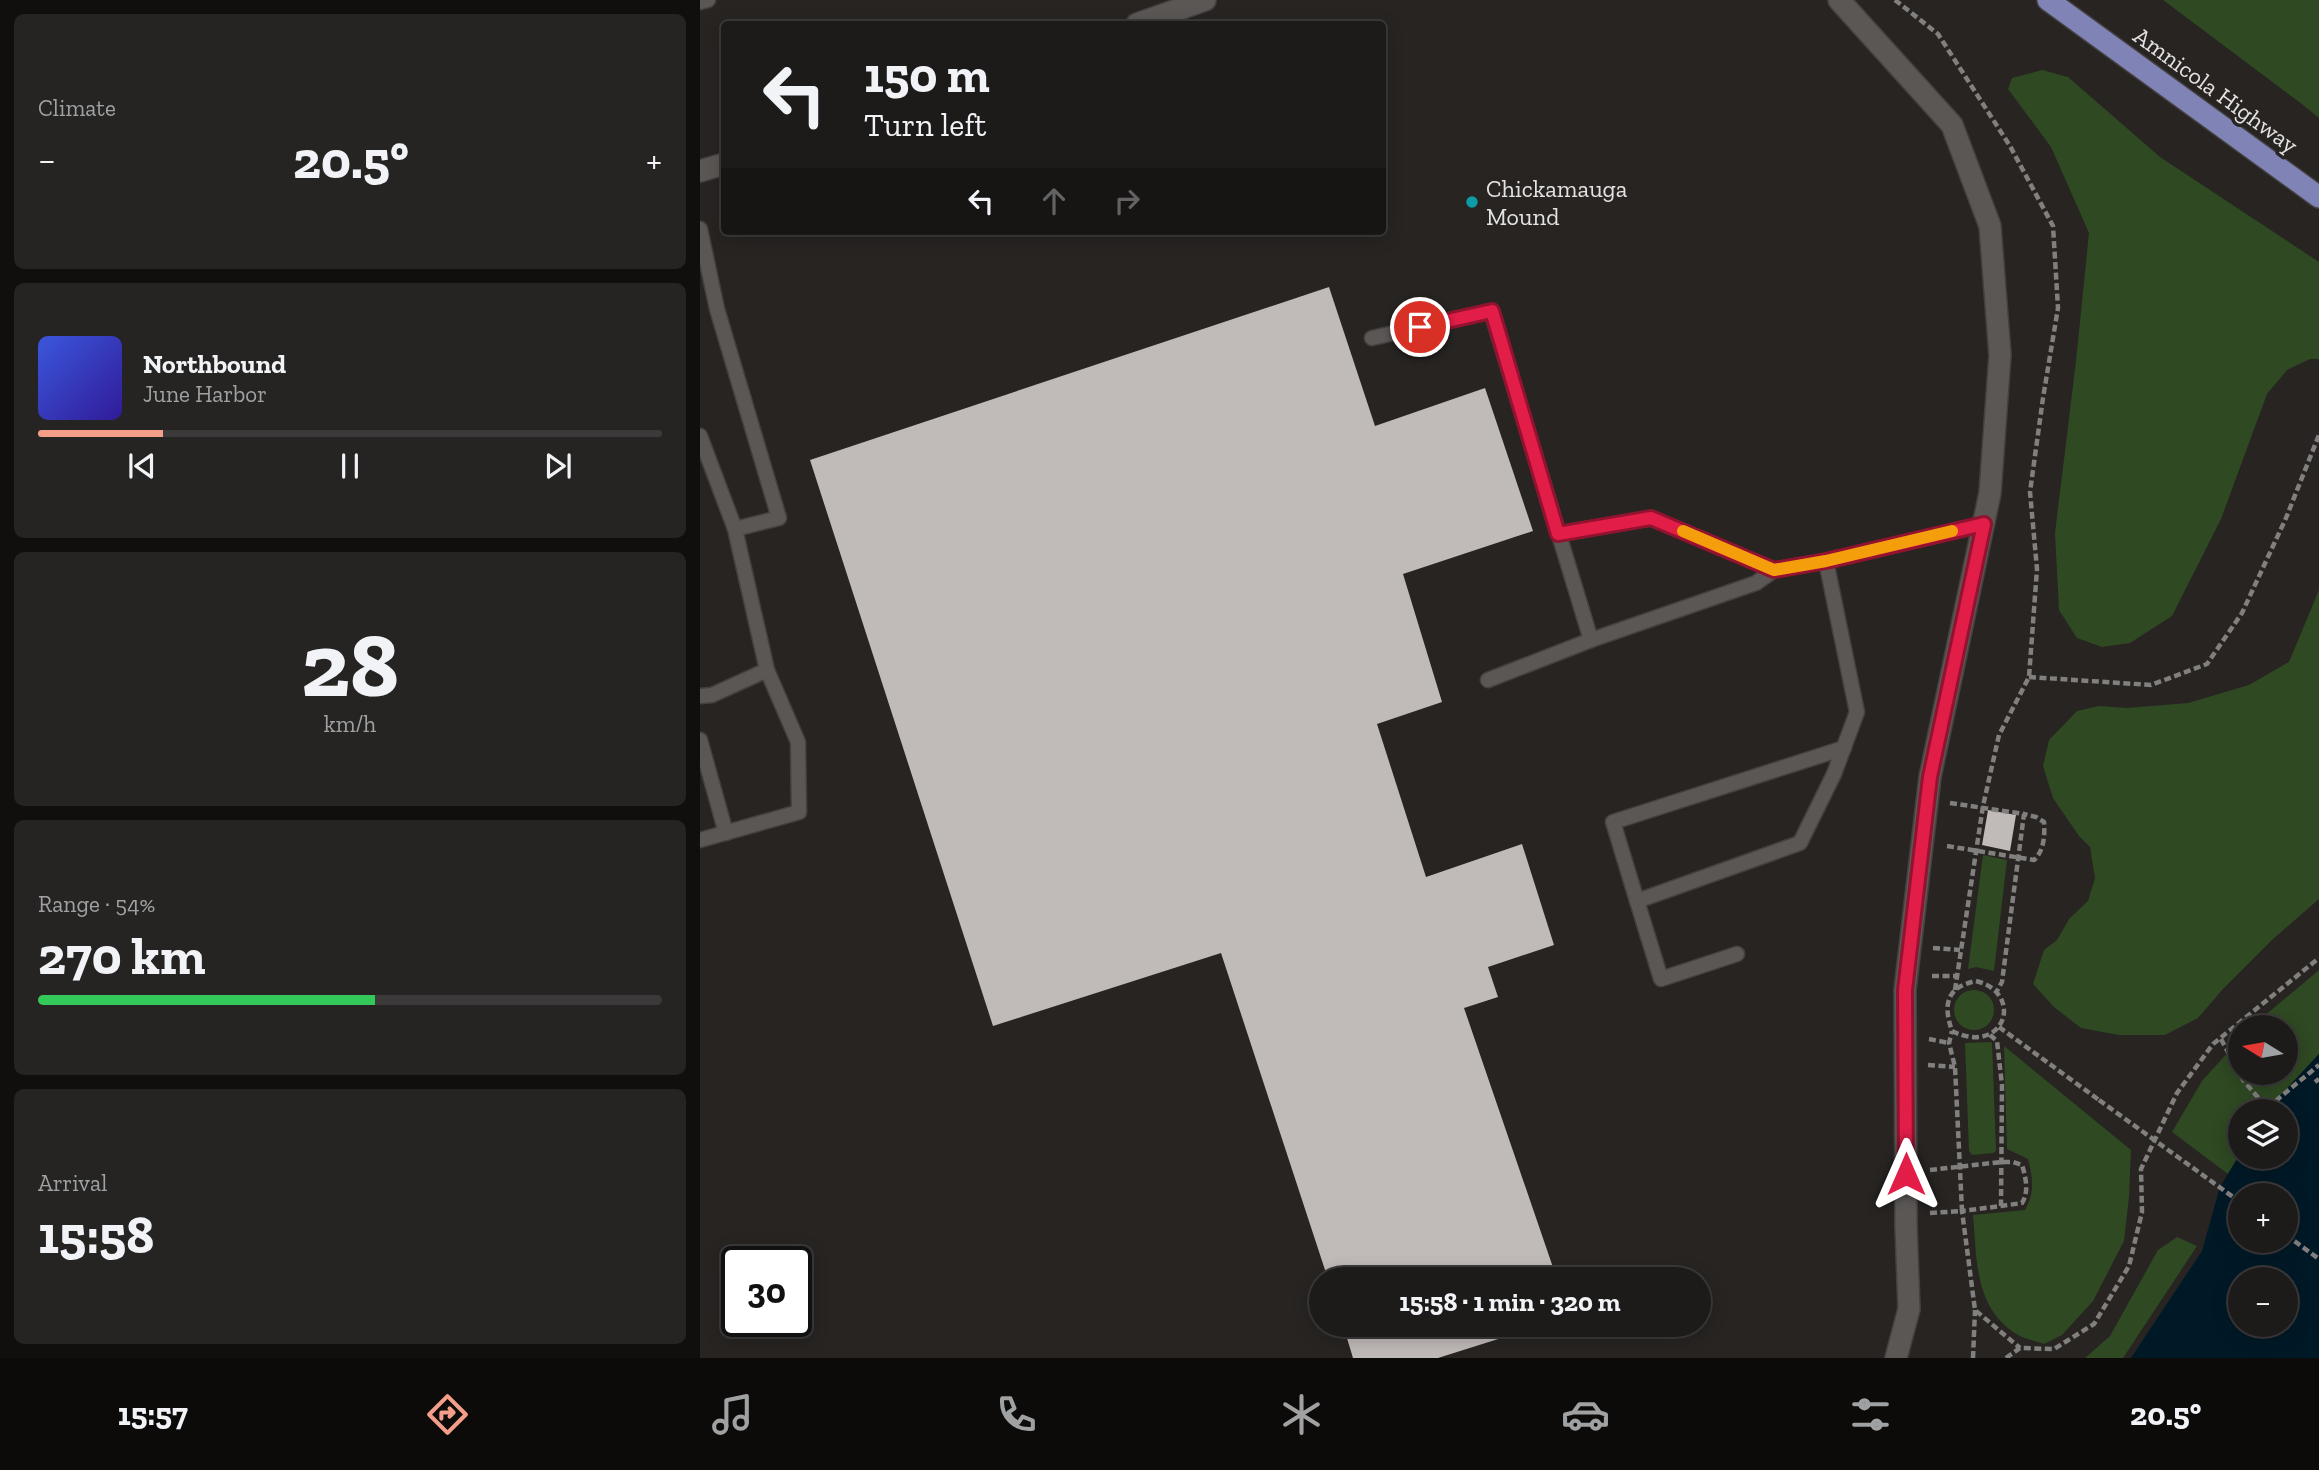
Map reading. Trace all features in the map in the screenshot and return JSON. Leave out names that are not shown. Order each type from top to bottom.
[{"type":"main road","name":"Amnicola Highway","points":[[2048,0],[2319,197]]},
{"type":"street","points":[[1145,21],[1205,0]]},
{"type":"street","points":[[1839,0],[1952,125],[1990,226],[2000,355],[1990,493],[1930,777],[1905,990],[1909,1309],[1896,1358]]},
{"type":"street","points":[[700,171],[721,165]]},
{"type":"lane","points":[[700,2],[708,0]]},
{"type":"lane","points":[[700,229],[717,309],[779,518],[735,529]]},
{"type":"lane","points":[[1372,338],[1492,311],[1591,640]]},
{"type":"lane","points":[[700,436],[735,529],[767,670],[798,743],[799,812],[700,840]]},
{"type":"lane","points":[[1558,534],[1651,518],[1774,570]]},
{"type":"lane","points":[[1488,680],[1591,640],[1756,583],[1774,570],[1826,561],[1984,524]]},
{"type":"lane","points":[[1637,901],[1800,844],[1834,774],[1857,712],[1826,561]]},
{"type":"lane","points":[[700,696],[712,695],[767,670]]},
{"type":"lane","points":[[700,740],[726,833]]},
{"type":"lane","points":[[1737,954],[1661,979],[1613,822],[1844,748]]},
{"type":"path","points":[[1973,1358],[1975,1310],[1962,1211],[1955,1067],[1949,1043],[1952,1031],[1947,1009],[1959,976],[1960,950],[1983,806],[1999,735],[2029,677],[2151,685],[2207,664],[2242,613],[2286,519],[2319,435]]},
{"type":"path","points":[[1938,843],[2034,860],[2040,854],[2045,832],[2044,822],[2024,814],[1947,802],[1941,807]]},
{"type":"path","points":[[1997,991],[2002,982],[2024,814]]},
{"type":"path","points":[[2006,1358],[2020,1348],[2054,1349],[2094,1324],[2129,1266],[2143,1212],[2141,1169],[2177,1093],[2213,1044],[2319,958]]},
{"type":"path","points":[[1932,976],[1959,976]]},
{"type":"path","points":[[1952,1031],[1963,1037],[1977,1039],[1990,1035],[1999,1027],[2004,1009],[1997,991],[1988,984],[1976,981],[1955,990]]},
{"type":"path","points":[[1999,1027],[2228,1193]]},
{"type":"path","points":[[1990,1035],[1997,1041],[2001,1084],[2001,1206]]},
{"type":"path","points":[[2221,1038],[2243,1080],[2267,1108],[2319,1065]]},
{"type":"path","points":[[1921,1172],[2013,1162],[2022,1166],[2026,1176],[2026,1196],[2022,1203],[1926,1213]]},
{"type":"path","points":[[2298,1244],[2319,1259]]},
{"type":"path","points":[[1975,1310],[2020,1348]]},
{"type":"green space","points":[[2163,0],[2319,0],[2319,118],[2303,105]]},
{"type":"green space","points":[[2042,70],[2068,77],[2160,157],[2319,262],[2319,359],[2310,359],[2287,370],[2267,394],[2221,519],[2172,616],[2130,643],[2102,647],[2077,638],[2059,610],[2055,533],[2089,233],[2051,147],[2008,89],[2012,78]]},
{"type":"green space","points":[[2319,590],[2319,899],[2273,939],[2198,1018],[2165,1035],[2119,1035],[2081,1028],[2054,1007],[2033,984],[2044,950],[2057,940],[2069,919],[2088,901],[2095,878],[2090,847],[2079,836],[2053,798],[2043,766],[2049,740],[2077,711],[2099,706],[2127,708],[2188,703],[2249,685],[2289,662]]},
{"type":"green space","points":[[1983,855],[2007,860],[1994,971],[1976,967],[1968,969]]},
{"type":"green space","points":[[2319,970],[2319,1054],[2298,1077],[2298,1015],[2265,1015]]},
{"type":"green space","points":[[1974,990],[1988,996],[1994,1010],[1988,1024],[1974,1030],[1960,1024],[1954,1010],[1960,996]]},
{"type":"green space","points":[[1992,1042],[1996,1151],[1972,1155],[1969,1151],[1965,1043]]},
{"type":"green space","points":[[2004,1046],[2131,1150],[2124,1241],[2093,1301],[2062,1335],[2044,1344],[2021,1336],[2004,1324],[1985,1297],[1977,1265],[1973,1215],[2025,1210],[2032,1191],[2028,1159],[2007,1149]]},
{"type":"green space","points":[[2228,1052],[2228,1085],[2290,1085],[2277,1099],[2228,1099],[2228,1169],[2231,1169],[2228,1174],[2172,1132],[2202,1081]]},
{"type":"green space","points":[[2177,1237],[2197,1246],[2123,1358],[2085,1358],[2110,1336],[2158,1250]]},
{"type":"water","points":[[2319,1054],[2319,1358],[2131,1358],[2202,1251],[2220,1187],[2231,1169],[2298,1169],[2298,1099],[2277,1099],[2290,1085],[2298,1085],[2298,1077]]},
{"type":"building","points":[[1329,287],[1375,426],[1485,388],[1533,531],[1403,574],[1442,702],[1377,724],[1426,877],[1522,844],[1554,945],[1488,967],[1498,997],[1464,1008],[1553,1267],[1324,1267],[1221,953],[993,1026],[810,460]]},
{"type":"building","points":[[1988,810],[2016,815],[2010,851],[1982,845]]},
{"type":"building","points":[[1347,1337],[1505,1337],[1438,1358],[1353,1358]]},
{"type":"slow traffic","points":[[1683,531],[1774,570],[1826,561],[1952,531]]},
{"type":"place","name":"Chickamauga Mound","points":[[1472,202]]},
{"type":"route","points":[[1420,327],[1492,311],[1558,534],[1651,518],[1774,570],[1826,561],[1984,524],[1930,777],[1905,990],[1906,1174]]}]
